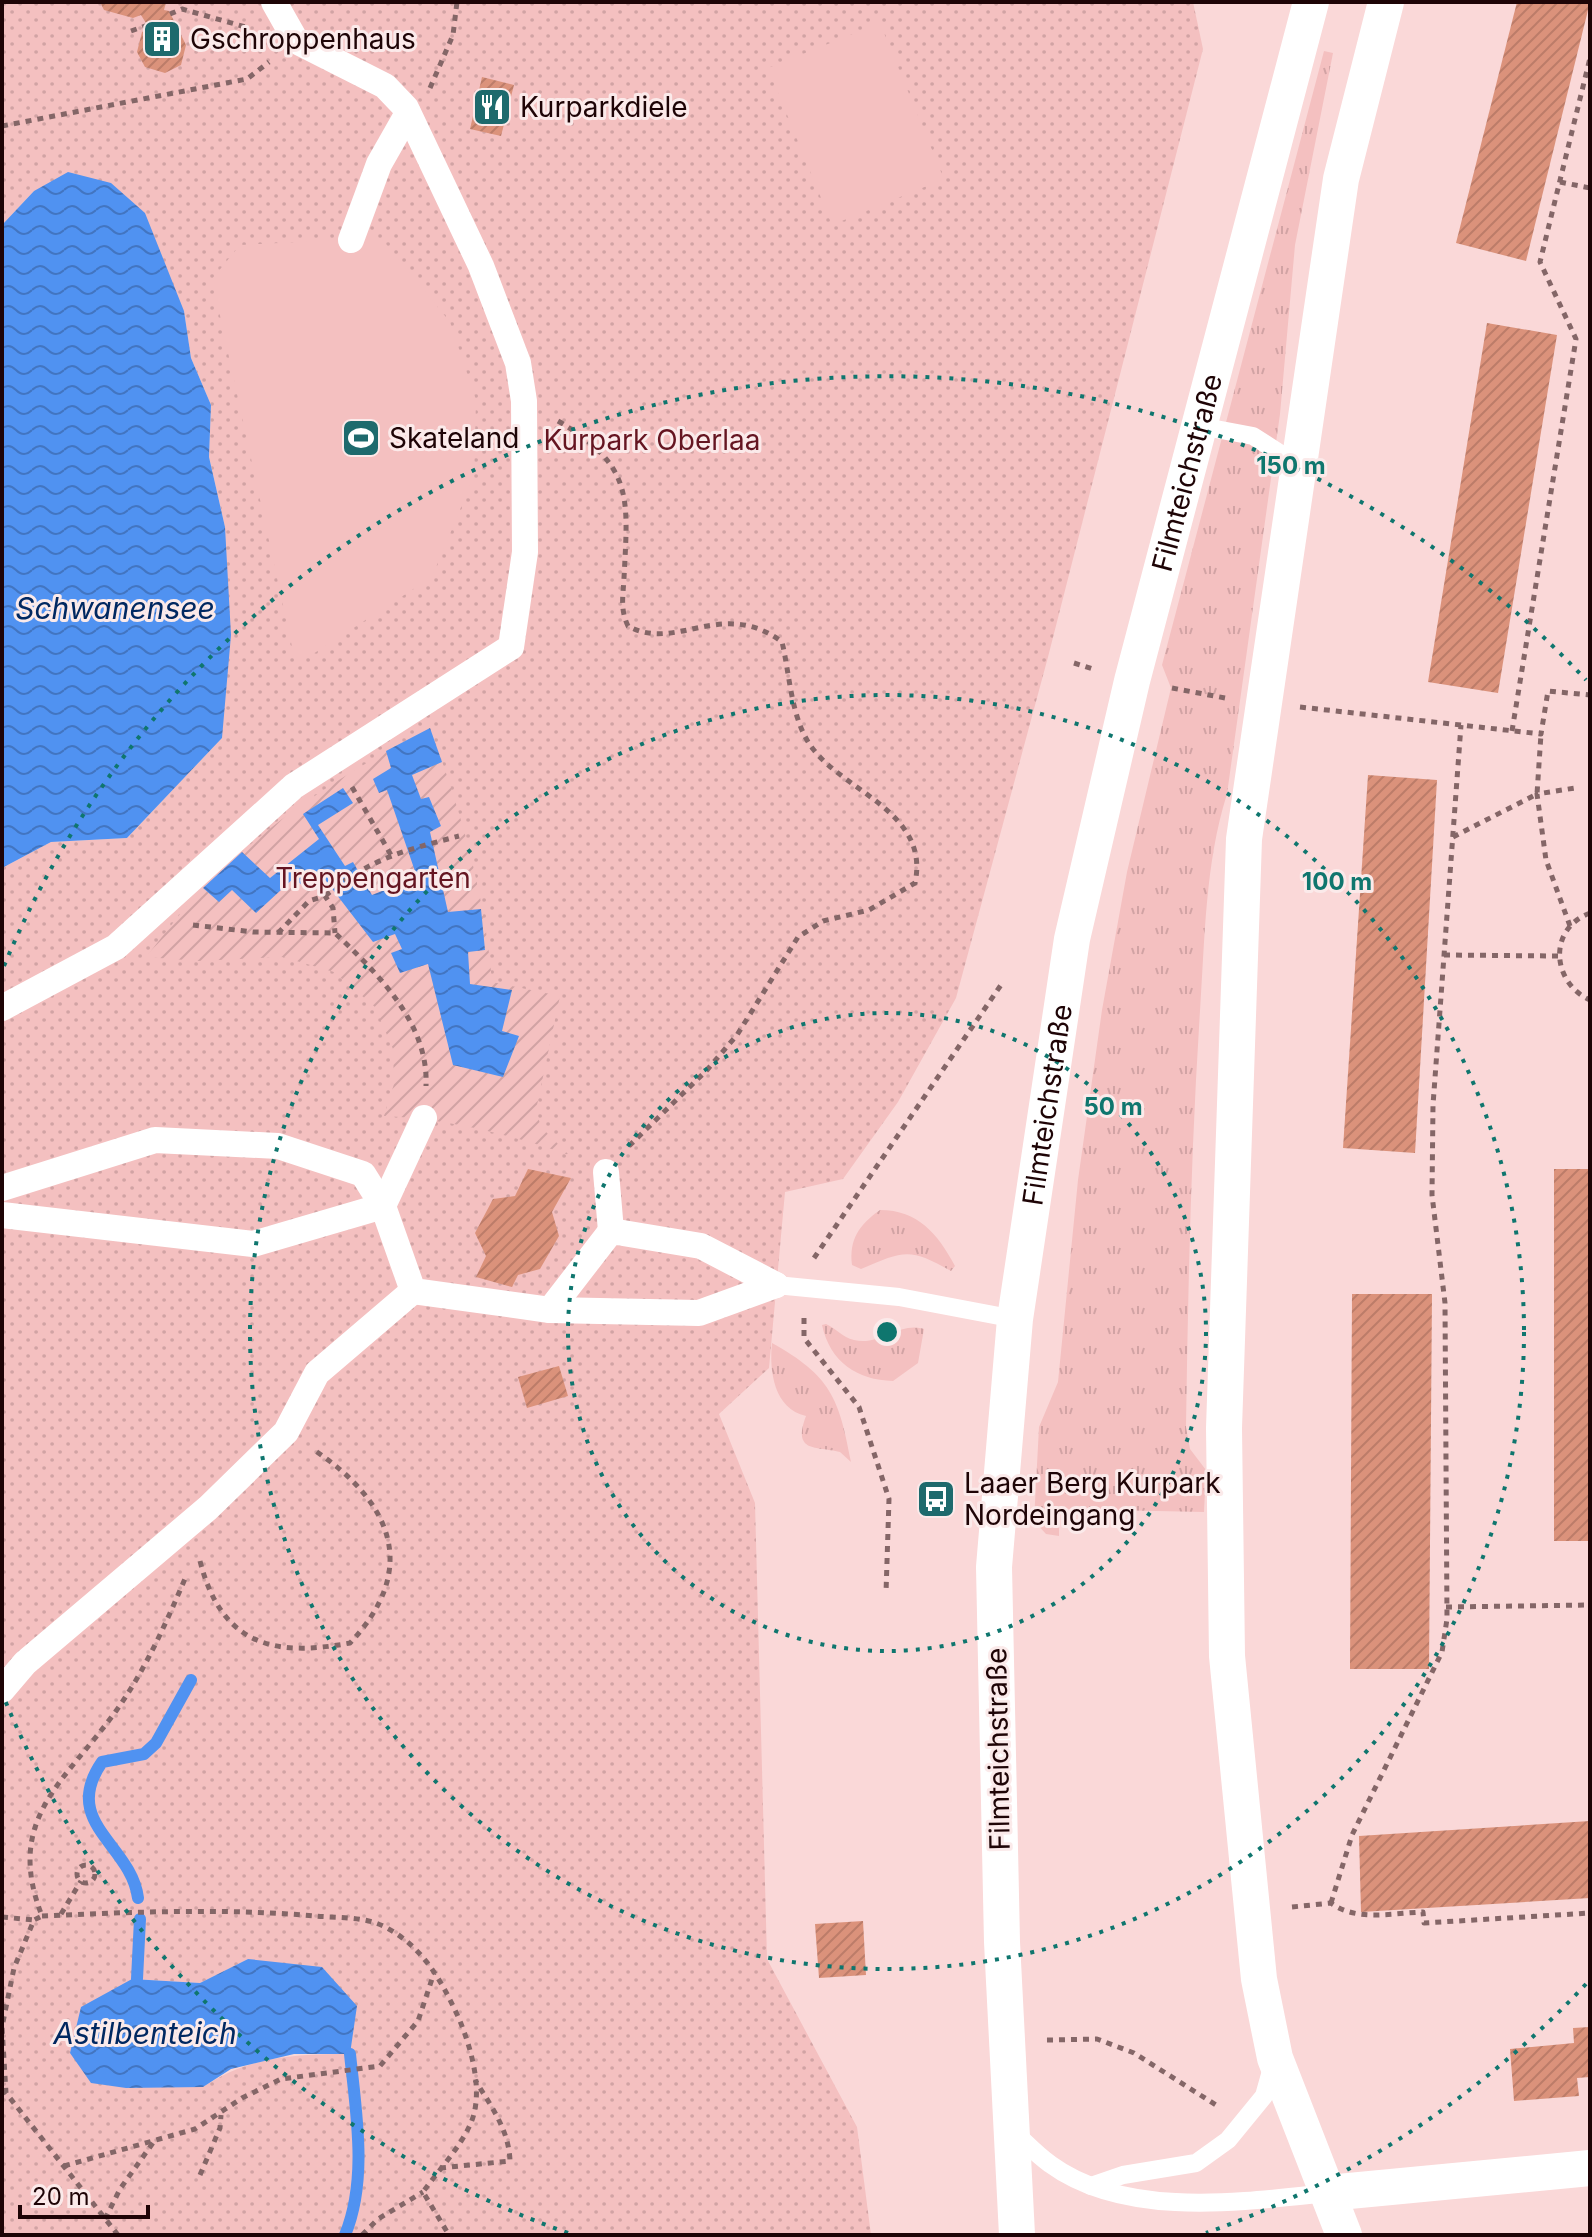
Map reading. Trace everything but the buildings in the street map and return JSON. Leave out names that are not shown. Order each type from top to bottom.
[{"type":"street","points":[[2,1008],[116,947],[294,786],[511,647],[525,552],[524,401],[518,363],[481,266],[408,113],[385,86],[296,41],[274,2]]},
{"type":"street","name":"Filmteichstraße","points":[[1017,2235],[1002,1942],[994,1567],[1015,1319],[1072,939],[1132,681],[1311,2]]},
{"type":"street","points":[[1344,2235],[1275,2058],[1255,1948],[1227,1656],[1224,1428],[1244,839],[1341,179],[1386,2]]},
{"type":"street","points":[[351,240],[379,164],[408,113]]},
{"type":"street","points":[[2,1215],[253,1244],[383,1206],[424,1118]]},
{"type":"street","points":[[2,1188],[155,1140],[278,1146],[363,1174],[383,1206],[413,1291]]},
{"type":"street","points":[[550,1310],[611,1231],[606,1172]]},
{"type":"street","points":[[611,1231],[701,1246],[776,1285]]},
{"type":"street","points":[[2,1690],[25,1663],[208,1508],[286,1432],[317,1373],[413,1291],[550,1310],[699,1313],[776,1285]]},
{"type":"street","points":[[1328,2193],[1590,2168]]},
{"type":"lane","points":[[1200,426],[1253,436],[1298,465]]},
{"type":"lane","points":[[776,1285],[899,1297],[1015,1319]]},
{"type":"lane","points":[[1091,2186],[1123,2175],[1196,2163],[1228,2140],[1264,2096],[1275,2058]]},
{"type":"lane","points":[[1011,2129],[1051,2165],[1091,2186],[1143,2198],[1217,2204],[1328,2193]]},
{"type":"path","points":[[408,113],[434,84],[453,35],[457,2]]},
{"type":"path","points":[[170,14],[182,9],[296,41]]},
{"type":"path","points":[[131,31],[148,25]]},
{"type":"path","points":[[2,126],[247,79],[296,41]]},
{"type":"path","points":[[1512,731],[1576,339],[1540,262],[1590,58]]},
{"type":"path","points":[[1560,182],[1590,188]]},
{"type":"path","points":[[524,401],[593,442],[623,483],[627,509],[621,610],[628,626],[653,634],[716,622],[745,624],[764,628],[782,642],[800,727],[811,747],[830,767],[904,825],[918,867],[915,883],[869,910],[823,921],[798,937],[737,1035],[707,1070],[640,1132],[606,1172]]},
{"type":"path","points":[[1074,663],[1103,672]]},
{"type":"path","points":[[1171,688],[1240,700]]},
{"type":"path","points":[[1570,926],[1546,860],[1537,794],[1541,734],[1548,691],[1590,695]]},
{"type":"path","points":[[1287,706],[1541,734]]},
{"type":"path","points":[[1331,1903],[1352,1835],[1442,1652],[1446,1607],[1445,1303],[1432,1195],[1433,1105],[1461,725]]},
{"type":"path","points":[[1452,837],[1537,794],[1575,788]]},
{"type":"path","points":[[359,799],[391,855]]},
{"type":"path","points":[[278,933],[309,901],[325,896],[357,870],[391,855],[459,836]]},
{"type":"path","points":[[325,896],[333,908],[335,933],[384,983],[403,1010],[420,1046],[426,1075]]},
{"type":"path","points":[[1590,913],[1570,926],[1562,940],[1559,956],[1566,982],[1576,993],[1590,1000]]},
{"type":"path","points":[[189,924],[278,933],[335,933]]},
{"type":"path","points":[[1444,955],[1559,956]]},
{"type":"path","points":[[42,1916],[30,1886],[29,1847],[39,1811],[132,1685],[153,1649],[198,1551],[209,1595],[228,1623],[255,1640],[291,1649],[338,1646],[350,1643],[373,1618],[387,1584],[391,1552],[384,1521],[366,1492],[340,1467],[286,1432]]},
{"type":"path","points":[[1446,1607],[1590,1605]]},
{"type":"path","points":[[60,1915],[81,1881]]},
{"type":"path","points":[[1293,1907],[1331,1903],[1339,1910],[1362,1915],[1423,1912],[1424,1923],[1590,1913]]},
{"type":"path","points":[[2,1917],[34,1920],[42,1916],[194,1909],[360,1920],[383,1925],[421,1952],[468,2040],[474,2079],[470,2126],[423,2192],[378,2219],[362,2235]]},
{"type":"path","points":[[34,1920],[14,1968],[2,2027],[6,2093],[118,2235]]},
{"type":"path","points":[[64,2166],[195,2129],[242,2098],[281,2079],[380,2066],[418,2021],[434,1972]]},
{"type":"path","points":[[1047,2040],[1097,2039],[1134,2053],[1227,2112]]},
{"type":"path","points":[[440,2168],[510,2161],[505,2133],[474,2079]]},
{"type":"path","points":[[200,2175],[220,2128],[221,2114]]},
{"type":"path","points":[[104,2219],[120,2189],[156,2139]]},
{"type":"path","points":[[423,2192],[449,2235]]},
{"type":"green space","name":"Kurpark Oberlaa","points":[[2,2],[1193,2],[1203,49],[1048,657],[956,998],[898,1102],[843,1179],[785,1192],[769,1368],[719,1414],[755,1503],[767,1959],[857,2127],[871,2235],[2,2235],[2,868],[51,842],[127,838],[222,738],[225,527],[209,457],[211,405],[191,358],[184,311],[34,191],[2,225]],"holes":[[[248,1959],[349,2054],[273,2059],[238,2069],[203,2087],[132,1979],[200,1983]]]},
{"type":"green space","points":[[880,23],[944,179],[832,225],[768,68]]},
{"type":"green space","points":[[1324,51],[1333,53],[1295,245],[1280,414],[1227,794],[1214,847],[1207,901],[1192,1167],[1186,1427],[1190,1449],[1206,1470],[1204,1512],[1059,1509],[1059,1536],[1046,1534],[1034,1521],[1039,1427],[1058,1382],[1078,1180],[1102,1010],[1127,872],[1171,688],[1162,665]]},
{"type":"green space","name":"Skateland","points":[[381,238],[450,322],[476,400],[474,476],[432,577],[296,665],[212,279],[240,245]]},
{"type":"green space","name":"Treppengarten","points":[[430,728],[470,853],[484,917],[492,982],[560,996],[536,1110],[541,1127],[569,1155],[478,1129],[432,1120],[384,1116],[394,1084],[393,1049],[375,1007],[334,972],[283,957],[198,961],[146,957],[197,894],[283,818],[340,779]]},
{"type":"green space","points":[[880,1210],[905,1214],[925,1226],[955,1266],[951,1271],[926,1258],[907,1254],[861,1269],[852,1265],[852,1248],[857,1233]]},
{"type":"green space","points":[[826,1324],[850,1339],[864,1341],[907,1328],[924,1329],[918,1363],[893,1381],[857,1373],[838,1359],[831,1349],[822,1325]]},
{"type":"green space","points":[[772,1343],[808,1367],[829,1391],[842,1421],[851,1462],[840,1452],[815,1448],[804,1442],[802,1428],[806,1416],[795,1412],[780,1397],[773,1377]]},
{"type":"water","name":"Schwanensee","points":[[68,172],[111,183],[145,213],[184,311],[191,358],[211,405],[209,457],[225,527],[231,635],[222,738],[127,838],[51,842],[2,868],[2,225],[34,191]]},
{"type":"water","points":[[430,728],[442,762],[412,775],[421,799],[429,797],[441,826],[430,832],[448,912],[481,909],[485,950],[468,952],[470,984],[512,990],[502,1031],[519,1036],[503,1077],[453,1065],[428,964],[400,973],[391,953],[402,949],[395,934],[373,942],[320,873],[304,887],[294,878],[256,913],[232,890],[219,902],[203,888],[242,852],[270,878],[319,839],[303,814],[343,788],[353,803],[318,825],[345,866],[353,862],[372,895],[417,877],[387,790],[379,793],[373,779],[391,768],[386,751]]},
{"type":"water","name":"Astilbenteich","points":[[248,1959],[322,1967],[357,2006],[350,2054],[294,2054],[231,2069],[203,2087],[126,2088],[91,2083],[70,2053],[81,2007],[132,1979],[200,1983]]},
{"type":"waterway","points":[[138,1898],[133,1879],[93,1818],[89,1801],[91,1783],[102,1762],[144,1754],[156,1743],[191,1680]]},
{"type":"waterway","points":[[137,1979],[140,1919]]},
{"type":"waterway","points":[[345,2235],[352,2214],[358,2169],[350,2054]]},
{"type":"place","name":"Gschroppenhaus","points":[[162,39]]},
{"type":"place","name":"Kurparkdiele","points":[[492,107]]},
{"type":"place","name":"Skateland","points":[[361,438]]},
{"type":"place","name":"Laaer Berg Kurpark Nordeingang","points":[[936,1499]]}]
